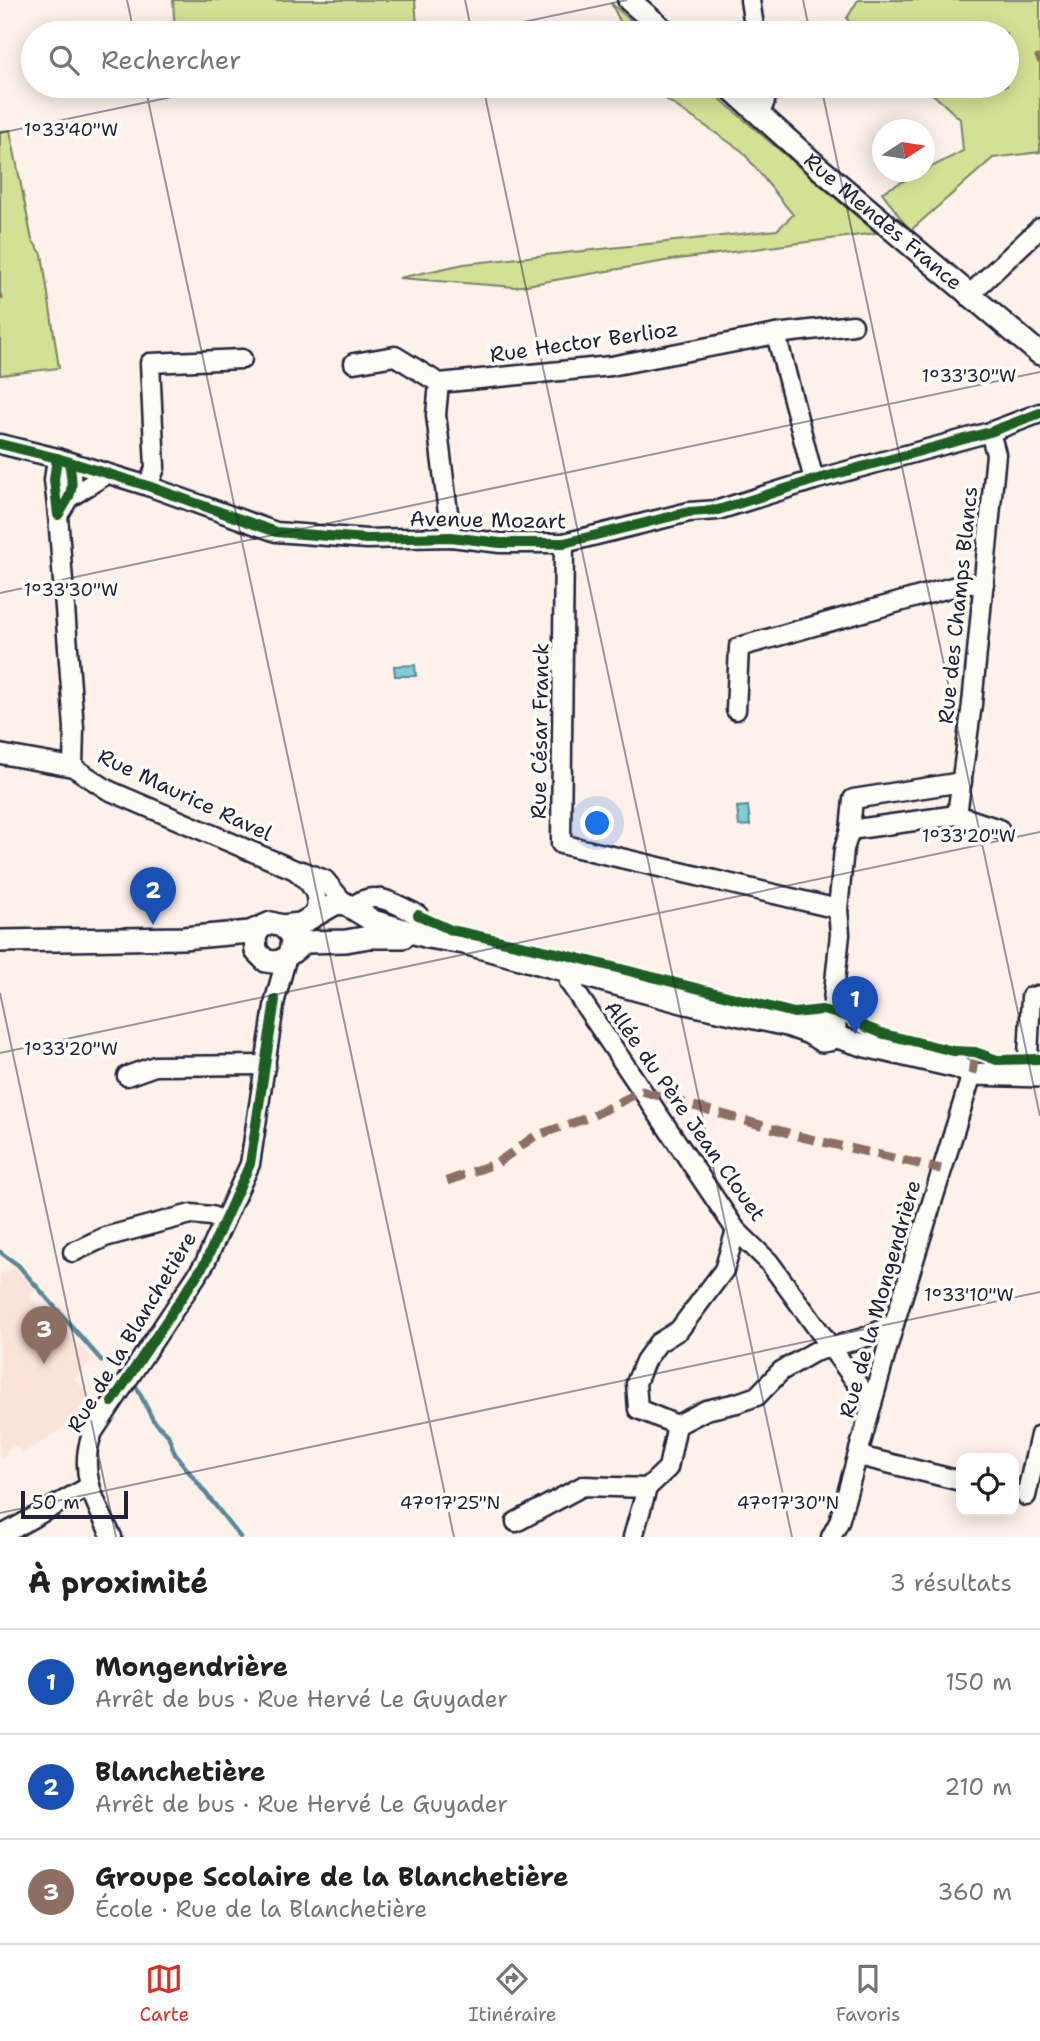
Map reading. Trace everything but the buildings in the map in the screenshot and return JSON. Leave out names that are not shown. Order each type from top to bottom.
[{"type":"street","points":[[629,0],[653,21]]},
{"type":"street","points":[[750,0],[753,21]]},
{"type":"street","name":"Rue Mendès France","points":[[742,98],[817,166],[1040,355]]},
{"type":"street","points":[[760,113],[765,98]]},
{"type":"street","points":[[968,296],[1040,228]]},
{"type":"street","name":"Rue Hector Berlioz","points":[[439,383],[611,366],[776,334],[853,325]]},
{"type":"street","points":[[776,334],[814,480]]},
{"type":"street","points":[[354,363],[395,356],[439,383],[436,415],[451,537]]},
{"type":"street","points":[[148,486],[155,468],[149,363],[242,359]]},
{"type":"street","name":"Avenue Mozart","points":[[0,444],[148,486],[276,531],[367,538],[451,537],[500,542],[565,543],[689,512],[718,510],[814,480],[990,432],[1040,413]]},
{"type":"street","name":"Rue des Champs Blancs","points":[[957,815],[996,454],[990,432]]},
{"type":"street","points":[[63,460],[72,479],[72,496]]},
{"type":"street","points":[[63,460],[54,480],[75,729],[73,767]]},
{"type":"street","points":[[58,515],[72,496],[107,474]]},
{"type":"street","name":"Rue César Franck","points":[[565,543],[561,845],[838,909]]},
{"type":"street","points":[[736,710],[739,647],[963,584],[984,584]]},
{"type":"street","name":"Rue Maurice Ravel","points":[[0,754],[73,767],[108,790],[295,870],[309,881],[316,892],[317,908],[314,916]]},
{"type":"street","points":[[824,1029],[840,934],[838,909],[844,849],[850,830],[853,799],[962,782]]},
{"type":"street","points":[[850,830],[957,815],[999,828]]},
{"type":"street","points":[[295,870],[325,880],[352,908],[373,921],[570,973],[787,1025],[824,1029],[866,1046],[957,1067],[972,1073],[1033,1076],[1031,997],[1040,995]]},
{"type":"street","points":[[352,908],[363,899],[374,897],[418,915]]},
{"type":"street","points":[[0,941],[183,938],[250,932],[271,923],[282,926],[300,924],[335,904],[352,908]]},
{"type":"street","points":[[350,940],[359,930],[352,908]]},
{"type":"street","points":[[275,955],[292,940],[282,926]]},
{"type":"street","points":[[260,928],[255,937],[275,955]]},
{"type":"street","points":[[183,938],[275,955],[304,942],[369,937],[428,937]]},
{"type":"street","name":"Rue de la Blanchetière","points":[[90,1487],[86,1459],[93,1432],[205,1263],[250,1164],[275,1000],[275,955]]},
{"type":"street","name":"Allée du Père Jean Clouet","points":[[570,973],[569,982],[736,1230],[769,1262],[872,1404]]},
{"type":"street","points":[[127,1076],[155,1066],[266,1065]]},
{"type":"street","name":"Rue de la Mongendrière","points":[[831,1537],[839,1522],[894,1324],[972,1073]]},
{"type":"street","points":[[73,1252],[105,1237],[191,1214],[211,1216],[224,1221]]},
{"type":"street","points":[[736,1230],[724,1270],[679,1330],[658,1343],[645,1361],[636,1383],[638,1409],[677,1425],[706,1410],[737,1404],[757,1396],[781,1371],[814,1352],[866,1337],[894,1324]]},
{"type":"street","points":[[634,1537],[647,1488],[668,1468],[677,1425]]},
{"type":"street","points":[[1027,1496],[1040,1435]]},
{"type":"street","points":[[859,1456],[956,1479]]},
{"type":"street","points":[[516,1522],[583,1486],[647,1488]]},
{"type":"street","points":[[0,1536],[90,1487],[112,1537]]},
{"type":"shaded area","points":[[13,1267],[36,1289],[29,1296],[93,1359],[74,1379],[90,1395],[92,1405],[90,1413],[82,1420],[68,1425],[22,1454],[16,1445],[0,1459],[0,1275]]},
{"type":"green space","points":[[173,0],[415,0],[417,21],[174,21]]},
{"type":"green space","points":[[858,0],[1040,0],[1040,152],[993,158],[910,231],[882,192],[902,182],[935,182],[935,165],[963,151],[960,119],[937,98],[1019,98],[1019,21],[848,21],[847,18]]},
{"type":"green space","points":[[611,3],[631,21],[620,21]]},
{"type":"green space","points":[[666,98],[719,98],[876,233],[671,260],[515,287],[399,278],[464,264],[777,230],[793,215],[742,151]]},
{"type":"green space","points":[[10,130],[32,240],[42,254],[59,368],[0,375],[0,131]]},
{"type":"water","points":[[415,665],[416,676],[395,676],[394,666]]},
{"type":"water","points":[[748,806],[750,825],[739,826],[737,807]]},
{"type":"waterway","points":[[0,1252],[18,1265],[102,1361]]},
{"type":"waterway","points":[[137,1388],[153,1420],[168,1435],[175,1454],[240,1537]]},
{"type":"marked path","points":[[1036,60],[1040,58]]},
{"type":"marked path","points":[[972,1074],[975,1052]]},
{"type":"marked path","points":[[447,1181],[497,1163],[535,1136],[590,1117],[642,1091],[802,1137],[941,1169]]},
{"type":"cycle path","points":[[0,444],[148,486],[276,532],[367,539],[451,537],[500,543],[564,543],[689,512],[718,510],[814,480],[990,432],[1040,413]]},
{"type":"cycle path","points":[[57,458],[54,480],[58,515],[71,490],[69,462]]},
{"type":"cycle path","points":[[418,915],[451,930],[566,955],[794,1013],[822,1010],[850,1017],[884,1034],[953,1051],[975,1052],[997,1060],[1040,1059]]},
{"type":"cycle path","points":[[112,1402],[205,1263],[250,1164],[275,1000]]},
{"type":"place","name":"Blanchetière","points":[[153,925]]},
{"type":"place","name":"Mongendrière","points":[[855,1034]]},
{"type":"place","name":"Groupe Scolaire de la Blanchetière","points":[[44,1364]]}]
